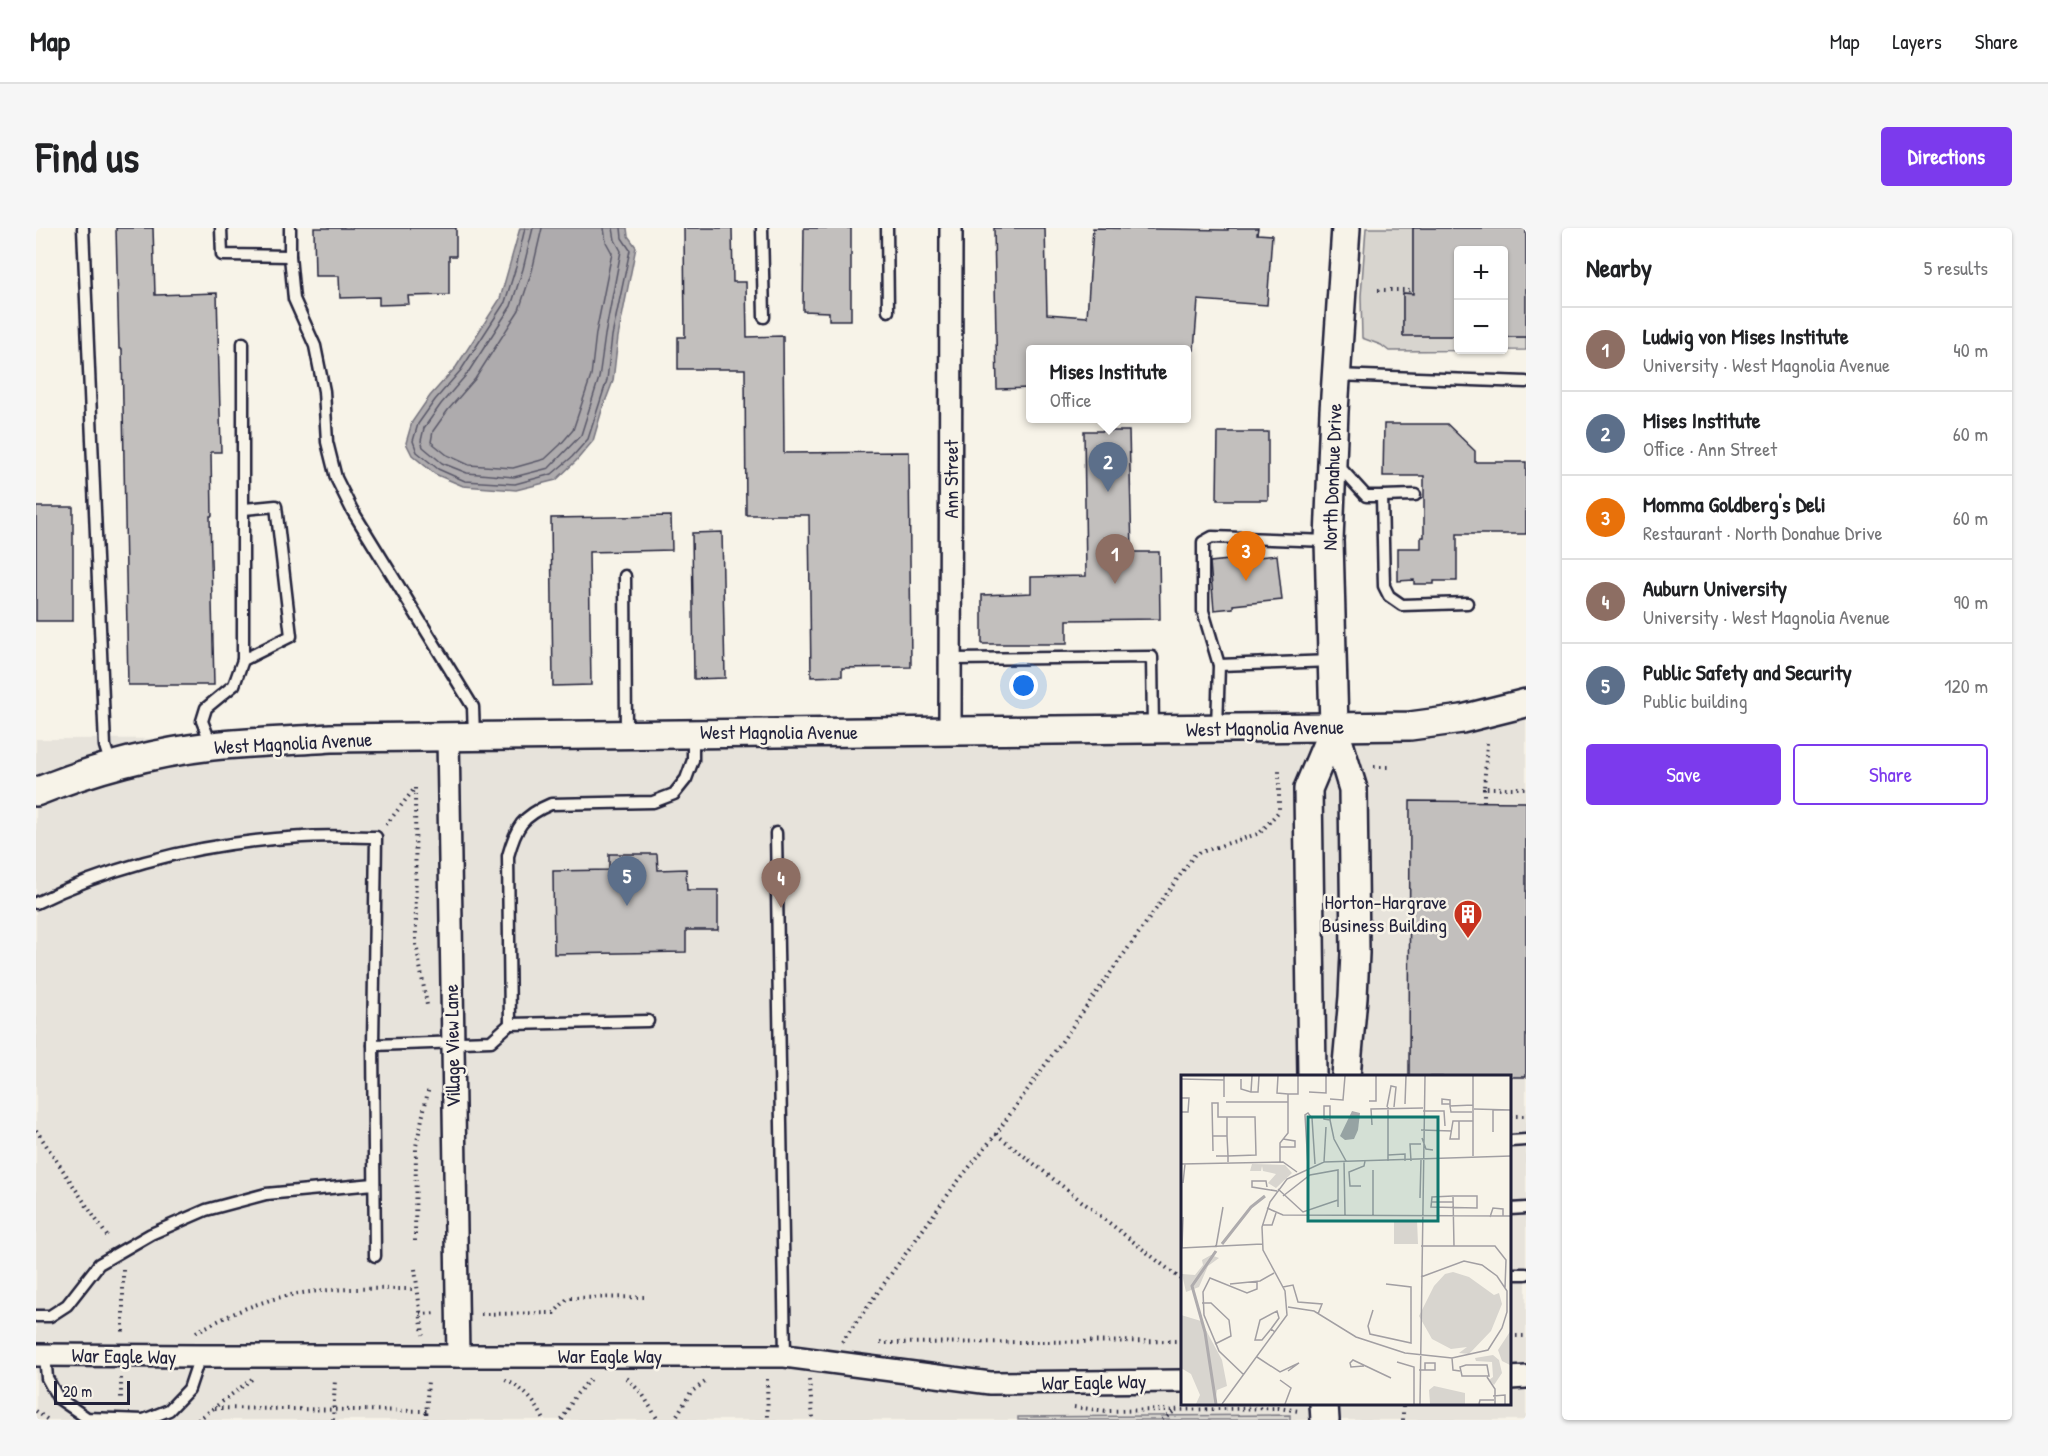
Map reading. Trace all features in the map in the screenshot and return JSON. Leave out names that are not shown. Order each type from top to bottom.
[{"type":"street","name":"Ann Street","points":[[950,731],[951,228]]},
{"type":"street","name":"North Donahue Drive","points":[[1334,727],[1329,541],[1331,458],[1346,228]]},
{"type":"street","name":"West Magnolia Avenue","points":[[37,790],[111,765],[162,754],[212,746],[331,738],[1410,726],[1462,719],[1526,703]]},
{"type":"street","points":[[1312,1075],[1308,789],[1334,727]]},
{"type":"street","points":[[1334,727],[1353,789],[1355,953],[1346,1075]]},
{"type":"street","name":"Village View Lane","points":[[458,1356],[452,1042],[461,736]]},
{"type":"street","name":"War Eagle Way","points":[[40,1355],[785,1356],[990,1383],[1181,1381]]},
{"type":"street","points":[[1511,1378],[1526,1377]]},
{"type":"lane","points":[[83,228],[105,746],[111,765]]},
{"type":"lane","points":[[221,228],[222,255],[290,256]]},
{"type":"lane","points":[[290,228],[294,299],[315,346],[324,391],[327,441],[336,478],[352,510],[473,707],[461,736]]},
{"type":"lane","points":[[762,228],[764,317]]},
{"type":"lane","points":[[887,228],[888,311]]},
{"type":"lane","points":[[212,746],[202,721],[206,708],[234,685],[243,660],[243,343]]},
{"type":"lane","points":[[1336,375],[1526,382]]},
{"type":"lane","points":[[1331,458],[1366,496],[1415,495]]},
{"type":"lane","points":[[1382,496],[1384,586],[1389,596],[1402,606],[1467,603]]},
{"type":"lane","points":[[243,660],[291,636],[276,506],[244,509]]},
{"type":"lane","points":[[1217,729],[1219,665],[1203,610],[1203,542],[1212,537],[1329,541]]},
{"type":"lane","points":[[625,576],[626,734]]},
{"type":"lane","points":[[951,659],[1152,657],[1153,729]]},
{"type":"lane","points":[[1219,665],[1332,661]]},
{"type":"lane","points":[[510,1024],[508,856],[513,836],[522,821],[537,809],[551,804],[653,802],[674,794],[686,779],[693,760],[693,733]]},
{"type":"lane","points":[[776,833],[785,1356]]},
{"type":"lane","points":[[36,903],[118,869],[175,853],[243,842],[304,837],[376,837],[373,1045],[375,1256]]},
{"type":"lane","points":[[373,1045],[491,1041],[510,1024],[648,1021]]},
{"type":"lane","points":[[1511,1141],[1526,1140]]},
{"type":"lane","points":[[36,1316],[50,1316],[67,1305],[99,1264],[151,1234],[206,1210],[266,1194],[374,1184]]},
{"type":"lane","points":[[1511,1209],[1526,1208]]},
{"type":"lane","points":[[40,1355],[47,1378],[58,1398],[87,1418],[144,1420],[169,1410],[189,1389],[200,1356]]},
{"type":"path","points":[[1378,290],[1413,290]]},
{"type":"path","points":[[1484,802],[1487,743]]},
{"type":"path","points":[[1378,767],[1392,767]]},
{"type":"path","points":[[839,1350],[840,1343],[955,1185],[996,1134],[1195,854],[1260,833],[1280,811],[1280,768]]},
{"type":"path","points":[[376,837],[415,788],[416,944],[428,1010]]},
{"type":"path","points":[[1484,788],[1526,788]]},
{"type":"path","points":[[415,1241],[416,1146],[431,1077]]},
{"type":"path","points":[[36,1130],[122,1258],[123,1338]]},
{"type":"path","points":[[996,1134],[1181,1279]]},
{"type":"path","points":[[415,1269],[424,1341]]},
{"type":"path","points":[[185,1332],[195,1332],[264,1301],[305,1293],[416,1289]]},
{"type":"path","points":[[473,1314],[554,1313],[568,1298],[644,1297]]},
{"type":"path","points":[[420,1314],[439,1313]]},
{"type":"path","points":[[123,1330],[134,1331]]},
{"type":"path","points":[[876,1343],[1181,1341]]},
{"type":"path","points":[[840,1343],[852,1343]]},
{"type":"path","points":[[121,1371],[121,1399]]},
{"type":"path","points":[[333,1420],[335,1376]]},
{"type":"path","points":[[198,1420],[251,1380],[260,1377]]},
{"type":"path","points":[[426,1420],[428,1377]]},
{"type":"path","points":[[499,1377],[518,1386],[531,1398],[544,1420]]},
{"type":"path","points":[[562,1420],[575,1396],[591,1378]]},
{"type":"path","points":[[626,1378],[644,1395],[658,1420]]},
{"type":"path","points":[[674,1420],[691,1392],[711,1378]]},
{"type":"path","points":[[767,1378],[768,1420]]},
{"type":"path","points":[[809,1380],[815,1420]]},
{"type":"path","points":[[213,1408],[427,1411]]},
{"type":"path","points":[[1162,1420],[1176,1410]]},
{"type":"path","points":[[36,1411],[48,1420]]},
{"type":"shaded area","points":[[1366,228],[1413,228],[1413,293],[1403,293],[1403,335],[1454,336],[1454,351],[1389,351],[1381,345],[1362,338],[1361,296]]},
{"type":"shaded area","points":[[1508,337],[1526,337],[1526,350],[1508,350]]},
{"type":"shaded area","points":[[1526,703],[1526,1420],[36,1420],[36,739],[1274,728]]},
{"type":"shaded area","points":[[1290,1415],[1290,1420],[1018,1420],[1018,1417]]},
{"type":"water","points":[[520,228],[627,228],[628,236],[636,247],[618,337],[613,381],[593,441],[556,480],[516,490],[463,486],[435,474],[412,455],[406,443],[412,422],[430,396],[456,367],[500,299]]},
{"type":"building","points":[[116,228],[153,228],[155,295],[217,293],[221,452],[211,452],[212,516],[210,516],[214,685],[128,685],[122,349],[119,349]]},
{"type":"building","points":[[314,228],[456,228],[456,256],[449,256],[449,295],[408,296],[409,304],[379,305],[379,297],[340,298],[339,276],[315,276]]},
{"type":"building","points":[[684,228],[732,228],[733,282],[746,282],[747,337],[783,336],[784,453],[909,452],[911,667],[842,668],[842,676],[811,677],[809,515],[746,515],[745,369],[678,369],[678,337],[685,337]]},
{"type":"building","points":[[804,228],[851,228],[851,320],[829,320],[829,312],[803,311]]},
{"type":"building","points":[[994,228],[1045,228],[1047,314],[1087,317],[1093,228],[1228,230],[1228,228],[1258,228],[1257,234],[1272,235],[1267,305],[1198,300],[1194,350],[1191,350],[1191,345],[1026,345],[1026,388],[997,389]]},
{"type":"building","points":[[1413,228],[1526,228],[1526,337],[1508,337],[1508,246],[1454,246],[1454,336],[1403,336],[1403,293],[1413,294]]},
{"type":"building","points":[[1384,424],[1447,424],[1475,451],[1475,462],[1526,462],[1526,534],[1457,534],[1457,581],[1414,584],[1414,580],[1398,581],[1398,548],[1421,548],[1421,537],[1424,537],[1424,476],[1383,476]]},
{"type":"building","points":[[1084,431],[1129,431],[1132,552],[1159,552],[1160,619],[1067,620],[1067,644],[982,644],[982,595],[1031,593],[1031,577],[1086,576]]},
{"type":"building","points":[[1218,432],[1268,432],[1268,500],[1217,500]]},
{"type":"building","points":[[36,507],[73,507],[73,621],[36,621]]},
{"type":"building","points":[[671,516],[672,550],[589,552],[591,685],[553,686],[551,518]]},
{"type":"building","points":[[722,532],[725,678],[694,679],[692,533]]},
{"type":"building","points":[[1277,555],[1282,600],[1233,605],[1233,608],[1214,610],[1210,562]]},
{"type":"building","name":"Horton-Hargrave Business Building","points":[[1410,801],[1526,802],[1526,1077],[1409,1075]]},
{"type":"building","points":[[609,854],[657,854],[658,870],[686,869],[687,890],[718,890],[718,930],[686,930],[686,952],[554,954],[553,871],[609,870]]},
{"type":"place","name":"Mises Institute","points":[[1108,492]]},
{"type":"place","name":"Momma Goldberg's Deli","points":[[1246,581]]},
{"type":"place","name":"Ludwig von Mises Institute","points":[[1115,584]]},
{"type":"place","name":"Public Safety and Security","points":[[627,906]]},
{"type":"place","name":"Auburn University","points":[[781,908]]},
{"type":"place","name":"Horton-Hargrave Business Building","points":[[1468,940]]}]
